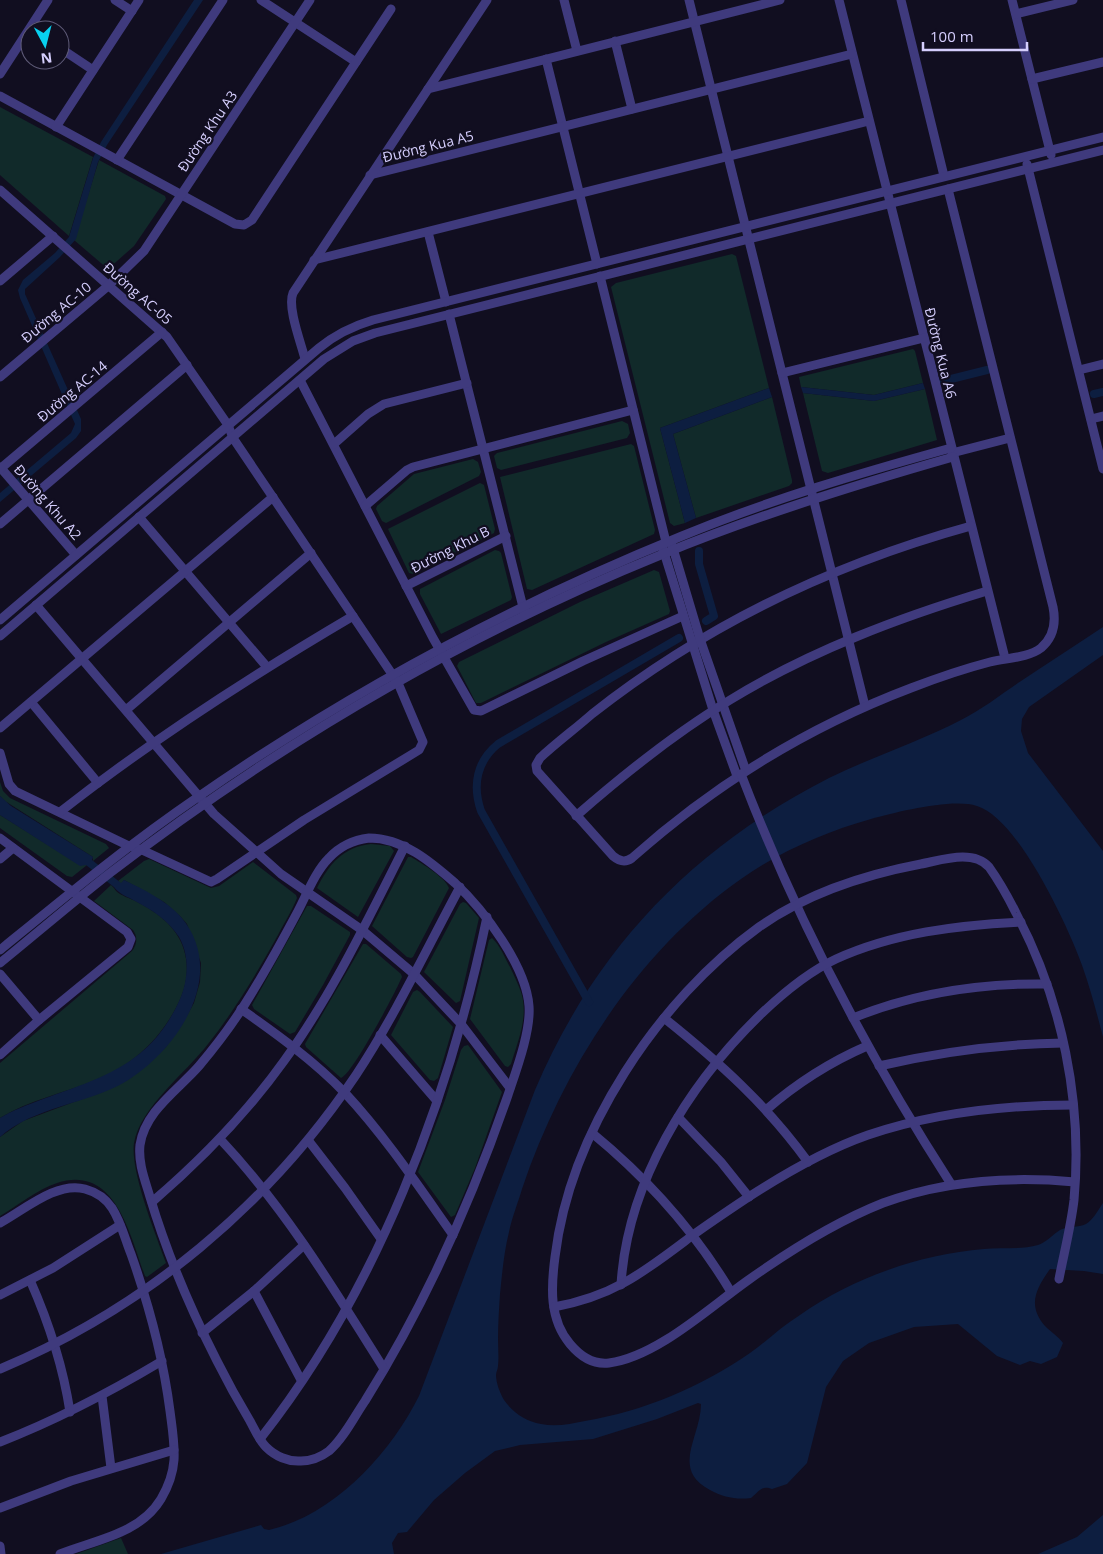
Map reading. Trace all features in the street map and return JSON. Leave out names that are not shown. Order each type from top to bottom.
[{"type":"street","points":[[37,20],[48,0]]},
{"type":"street","points":[[115,0],[132,11]]},
{"type":"street","points":[[56,126],[139,0]]},
{"type":"street","points":[[117,160],[223,0]]},
{"type":"street","points":[[261,0],[356,62]]},
{"type":"street","name":"Đường Khu A3","points":[[0,96],[181,194],[310,0]]},
{"type":"street","points":[[370,175],[486,2],[497,0]]},
{"type":"street","points":[[564,0],[577,51]]},
{"type":"street","points":[[689,0],[865,706]]},
{"type":"street","points":[[428,89],[780,0]]},
{"type":"street","name":"Đường Kua A6","points":[[839,0],[1004,658]]},
{"type":"street","points":[[901,0],[944,176]]},
{"type":"street","points":[[1012,0],[1053,163]]},
{"type":"street","points":[[1016,14],[1073,0]]},
{"type":"street","points":[[181,194],[235,224],[242,225],[248,223],[391,10]]},
{"type":"street","points":[[615,41],[632,109]]},
{"type":"street","points":[[0,74],[20,46]]},
{"type":"street","points":[[562,126],[852,54]]},
{"type":"street","points":[[70,55],[93,70]]},
{"type":"street","points":[[546,59],[597,264]]},
{"type":"street","points":[[1032,79],[1103,62]]},
{"type":"street","points":[[314,260],[869,121]]},
{"type":"street","name":"Đường Kua A5","points":[[305,359],[291,297],[370,175],[562,126]]},
{"type":"street","points":[[0,620],[305,359],[328,341],[350,328],[373,320],[1103,137]]},
{"type":"street","points":[[0,636],[324,359],[353,341],[375,333],[449,314],[1103,150]]},
{"type":"street","points":[[1025,156],[1103,469]]},
{"type":"street","points":[[948,188],[1053,607],[1055,621],[1050,638],[1040,648],[1029,653],[1004,658],[930,680],[865,706],[803,738],[741,774],[679,818],[626,861],[619,860],[613,856],[539,775],[536,768],[537,762],[549,750],[610,701],[696,641],[760,606],[832,572],[903,546],[971,526]]},
{"type":"street","name":"Đường AC-05","points":[[0,190],[171,342],[228,425],[233,438],[395,679],[422,740],[421,748],[334,801],[256,853]]},
{"type":"street","name":"Đường AC-10","points":[[0,377],[108,286],[144,251],[181,194]]},
{"type":"street","points":[[428,232],[446,302]]},
{"type":"street","points":[[0,281],[55,239]]},
{"type":"street","points":[[600,276],[666,542],[696,641],[713,710],[779,866],[825,965],[867,1046],[951,1184]]},
{"type":"street","name":"Đường Khu B","points":[[300,380],[406,586],[506,536],[449,314]]},
{"type":"street","name":"Đường AC-14","points":[[0,468],[67,414],[162,332]]},
{"type":"street","points":[[782,373],[924,338]]},
{"type":"street","points":[[1079,370],[1103,364]]},
{"type":"street","points":[[0,524],[187,365]]},
{"type":"street","points":[[334,444],[368,414],[384,404],[467,383]]},
{"type":"street","points":[[366,506],[410,468],[633,410]]},
{"type":"street","points":[[1091,419],[1103,416]]},
{"type":"street","points":[[0,963],[101,880],[205,804],[440,649],[523,606],[666,542],[741,513],[811,489],[1010,438]]},
{"type":"street","points":[[0,950],[129,846],[198,797],[289,738],[395,679],[445,657],[526,616],[669,552],[745,522],[952,452]]},
{"type":"street","name":"Đường Khu A2","points":[[0,468],[76,555]]},
{"type":"street","points":[[0,728],[273,497]]},
{"type":"street","points":[[139,517],[267,667]]},
{"type":"street","points":[[506,536],[526,616]]},
{"type":"street","points":[[669,552],[683,616],[696,641],[722,705],[741,774]]},
{"type":"street","points":[[126,710],[311,553]]},
{"type":"street","points":[[406,586],[472,708],[479,711],[683,616]]},
{"type":"street","points":[[576,816],[644,760],[713,710],[790,667],[848,639],[926,610],[987,591]]},
{"type":"street","points":[[36,605],[198,797],[256,853],[307,893],[362,930],[414,974],[461,1024],[510,1088]]},
{"type":"street","points":[[60,812],[153,743],[267,667],[353,616]]},
{"type":"street","points":[[30,702],[98,783]]},
{"type":"street","points":[[0,753],[9,784],[13,790],[129,846],[142,850],[211,882],[256,853]]},
{"type":"street","points":[[0,838],[127,932],[131,938],[128,947],[39,1020],[0,1055]]},
{"type":"street","points":[[360,839],[387,839],[405,846],[436,867],[460,887],[487,917],[515,963],[526,989],[529,1004],[528,1025],[510,1088],[483,1164],[453,1235],[424,1296],[384,1369],[339,1440],[323,1455],[308,1461],[296,1461],[286,1459],[270,1451],[260,1439],[202,1333],[175,1269],[152,1202],[140,1157],[141,1142],[145,1128],[154,1113],[200,1065],[242,1010],[325,861],[344,845],[360,839]]},
{"type":"street","points":[[152,1202],[220,1139],[250,1106],[294,1047],[362,930],[405,846]]},
{"type":"street","points":[[0,859],[13,848]]},
{"type":"street","points":[[1059,1278],[1071,1218],[1075,1182],[1076,1151],[1073,1104],[1064,1043],[1047,984],[1021,922],[992,871],[982,860],[975,857],[933,861],[836,886],[796,904],[756,929],[725,954],[697,981],[664,1018],[623,1077],[592,1133],[573,1181],[559,1231],[552,1281],[554,1307],[560,1329],[571,1346],[589,1360],[606,1363],[639,1353],[668,1338],[698,1318],[731,1292],[797,1248],[861,1213],[912,1194],[951,1184],[1003,1179],[1075,1182]]},
{"type":"street","points":[[0,1369],[55,1344],[144,1291],[175,1269],[222,1230],[263,1190],[308,1140],[344,1092],[380,1035],[460,887]]},
{"type":"street","points":[[260,1439],[302,1380],[346,1307],[381,1239],[410,1174],[437,1102],[461,1024],[487,917]]},
{"type":"street","points":[[621,1285],[630,1225],[646,1180],[678,1118],[700,1084],[718,1062],[738,1038],[768,1008],[797,984],[825,965],[865,948],[920,933],[958,927],[1021,922]]},
{"type":"street","points":[[0,974],[39,1020]]},
{"type":"street","points":[[853,1018],[899,1002],[944,991],[994,985],[1047,984]]},
{"type":"street","points":[[242,1010],[294,1047],[344,1092],[410,1174],[453,1235]]},
{"type":"street","points":[[664,1018],[718,1062],[766,1110],[808,1162]]},
{"type":"street","points":[[380,1035],[437,1102]]},
{"type":"street","points":[[879,1066],[960,1051],[1018,1045],[1064,1043]]},
{"type":"street","points":[[766,1110],[810,1076],[867,1046]]},
{"type":"street","points":[[554,1307],[588,1299],[621,1285],[648,1269],[693,1235],[749,1197],[808,1162],[855,1140],[912,1122],[984,1110],[1073,1104]]},
{"type":"street","points":[[678,1118],[721,1162],[749,1197]]},
{"type":"street","points":[[592,1133],[646,1180],[661,1196],[693,1235],[731,1292]]},
{"type":"street","points":[[220,1139],[263,1190],[304,1245],[346,1307],[384,1369]]},
{"type":"street","points":[[308,1140],[381,1239]]},
{"type":"street","points":[[0,1223],[58,1190],[77,1188],[90,1190],[104,1199],[112,1208],[120,1225],[144,1291],[162,1361],[174,1450],[174,1465],[168,1486],[159,1502],[145,1518],[125,1531],[60,1554]]},
{"type":"street","points":[[0,1295],[81,1251],[120,1225]]},
{"type":"street","points":[[202,1333],[254,1291],[304,1245]]},
{"type":"street","points":[[30,1280],[55,1344],[70,1412]]},
{"type":"street","points":[[254,1291],[302,1380]]},
{"type":"street","points":[[0,1442],[102,1396],[162,1361]]},
{"type":"street","points":[[102,1396],[111,1468]]},
{"type":"street","points":[[0,1508],[111,1468],[174,1450]]},
{"type":"street","points":[[0,1546],[1,1554]]},
{"type":"green space","points":[[0,107],[93,157],[69,236],[0,175]]},
{"type":"green space","points":[[99,160],[165,196],[166,199],[134,246],[108,269],[74,240]]},
{"type":"green space","points":[[732,254],[736,256],[769,388],[660,428],[685,523],[674,526],[670,523],[611,287],[616,283]]},
{"type":"green space","points":[[913,349],[923,383],[874,395],[801,387],[799,377]]},
{"type":"green space","points":[[925,389],[937,440],[828,473],[822,471],[803,393],[874,401]]},
{"type":"green space","points":[[772,397],[792,483],[789,486],[696,518],[673,434]]},
{"type":"green space","points":[[622,421],[628,424],[630,433],[627,438],[501,470],[497,468],[494,456],[497,453]]},
{"type":"green space","points":[[631,444],[634,446],[655,530],[654,534],[532,590],[527,589],[500,477]]},
{"type":"green space","points":[[473,459],[478,462],[481,472],[479,476],[386,523],[382,521],[376,509],[377,506],[414,474]]},
{"type":"green space","points":[[480,483],[484,485],[495,529],[494,533],[413,574],[409,573],[388,529]]},
{"type":"green space","points":[[495,550],[501,553],[512,597],[511,600],[441,634],[420,594],[420,589]]},
{"type":"green space","points":[[654,570],[659,572],[670,611],[669,614],[606,642],[481,703],[476,703],[457,666],[459,662],[580,602]]},
{"type":"green space","points":[[0,782],[3,791],[10,798],[106,844],[109,848],[93,861],[93,857],[5,801],[0,796]]},
{"type":"green space","points":[[0,815],[80,865],[87,865],[72,877],[67,876],[0,828]]},
{"type":"green space","points":[[371,844],[390,846],[394,851],[358,917],[317,888],[327,871],[338,858],[352,849]]},
{"type":"green space","points":[[408,857],[411,857],[443,879],[449,888],[411,958],[407,957],[372,926]]},
{"type":"green space","points":[[149,859],[211,888],[219,886],[253,862],[296,895],[297,898],[262,963],[227,1018],[199,1055],[154,1104],[138,1130],[134,1143],[136,1170],[145,1203],[166,1263],[147,1277],[118,1207],[107,1194],[94,1184],[77,1180],[57,1183],[35,1193],[0,1216],[0,1137],[23,1121],[114,1087],[165,1048],[181,1026],[194,1003],[200,982],[201,963],[187,924],[164,902],[124,880],[121,884],[118,881]]},
{"type":"green space","points":[[111,885],[120,894],[158,915],[180,939],[187,964],[186,981],[181,997],[157,1036],[147,1047],[123,1066],[96,1080],[35,1101],[0,1118],[0,1063],[132,951],[135,946],[136,938],[133,930],[94,901]]},
{"type":"green space","points":[[463,902],[479,918],[460,1001],[456,1003],[424,972],[460,904]]},
{"type":"green space","points":[[307,906],[311,906],[350,932],[350,935],[295,1032],[290,1034],[254,1009],[252,1005]]},
{"type":"green space","points":[[492,938],[500,948],[510,967],[523,1001],[522,1028],[511,1064],[508,1067],[505,1066],[470,1019],[489,940]]},
{"type":"green space","points":[[363,944],[366,944],[401,974],[402,977],[364,1048],[347,1073],[341,1078],[305,1044]]},
{"type":"green space","points":[[417,990],[453,1027],[438,1078],[434,1081],[430,1080],[391,1035],[413,992]]},
{"type":"green space","points":[[468,1045],[502,1092],[475,1168],[455,1215],[451,1217],[418,1172],[445,1100],[461,1050],[464,1046]]},
{"type":"green space","points":[[121,1538],[128,1554],[76,1554]]},
{"type":"water","points":[[194,0],[203,0],[107,145],[98,162],[76,239],[60,257],[25,289],[25,294],[81,419],[81,431],[76,438],[0,502],[0,493],[71,433],[75,424],[18,290],[23,280],[55,253],[69,237],[93,158],[101,142]]},
{"type":"water","points":[[923,383],[925,389],[874,401],[803,393],[801,387],[874,395]]},
{"type":"water","points":[[769,388],[772,397],[673,434],[696,518],[685,523],[660,428]]},
{"type":"water","points":[[1103,627],[1103,655],[1029,707],[1022,719],[1021,731],[1028,753],[1103,851],[1103,1037],[1083,968],[1054,902],[1025,852],[1009,831],[993,815],[977,806],[966,804],[939,805],[909,810],[854,824],[820,836],[788,851],[741,879],[703,908],[669,942],[637,978],[581,1058],[558,1101],[539,1145],[510,1226],[504,1255],[500,1294],[498,1367],[496,1375],[500,1391],[511,1409],[525,1419],[535,1423],[563,1425],[629,1411],[671,1396],[712,1377],[750,1353],[810,1308],[865,1279],[911,1262],[947,1254],[1038,1245],[1060,1230],[1086,1224],[1103,1203],[1103,1274],[1050,1269],[1038,1290],[1035,1304],[1039,1318],[1063,1343],[1057,1357],[1041,1364],[1030,1361],[1020,1365],[997,1356],[958,1324],[914,1327],[869,1343],[843,1361],[826,1387],[807,1463],[787,1484],[772,1489],[765,1488],[758,1491],[751,1498],[735,1498],[710,1490],[698,1482],[692,1472],[690,1452],[700,1416],[701,1404],[698,1403],[657,1419],[593,1439],[520,1445],[495,1451],[465,1473],[434,1500],[407,1532],[398,1533],[392,1543],[394,1554],[161,1554],[261,1525],[264,1529],[269,1530],[293,1522],[316,1511],[358,1479],[392,1439],[407,1418],[419,1396],[535,1090],[559,1039],[587,992],[618,948],[653,907],[692,870],[734,836],[779,806],[829,778],[945,728],[968,716]]},
{"type":"water","points":[[0,796],[11,806],[93,857],[92,860],[121,883],[124,880],[169,905],[181,917],[195,939],[200,962],[198,986],[191,1009],[179,1031],[163,1051],[145,1068],[125,1082],[94,1096],[28,1119],[0,1137],[0,1118],[107,1074],[129,1062],[148,1046],[165,1026],[180,999],[185,984],[187,968],[183,944],[175,931],[165,921],[148,908],[121,893],[86,865],[80,866],[0,815]]},
{"type":"water","points":[[1103,1515],[1103,1554],[1038,1554],[1077,1537]]},
{"type":"waterway","points":[[943,381],[987,370]]},
{"type":"waterway","points":[[1094,394],[1103,392]]},
{"type":"waterway","points":[[699,551],[699,564],[714,616],[706,621]]},
{"type":"waterway","points":[[589,1002],[481,811],[477,792],[478,774],[485,758],[498,744],[679,638]]}]
